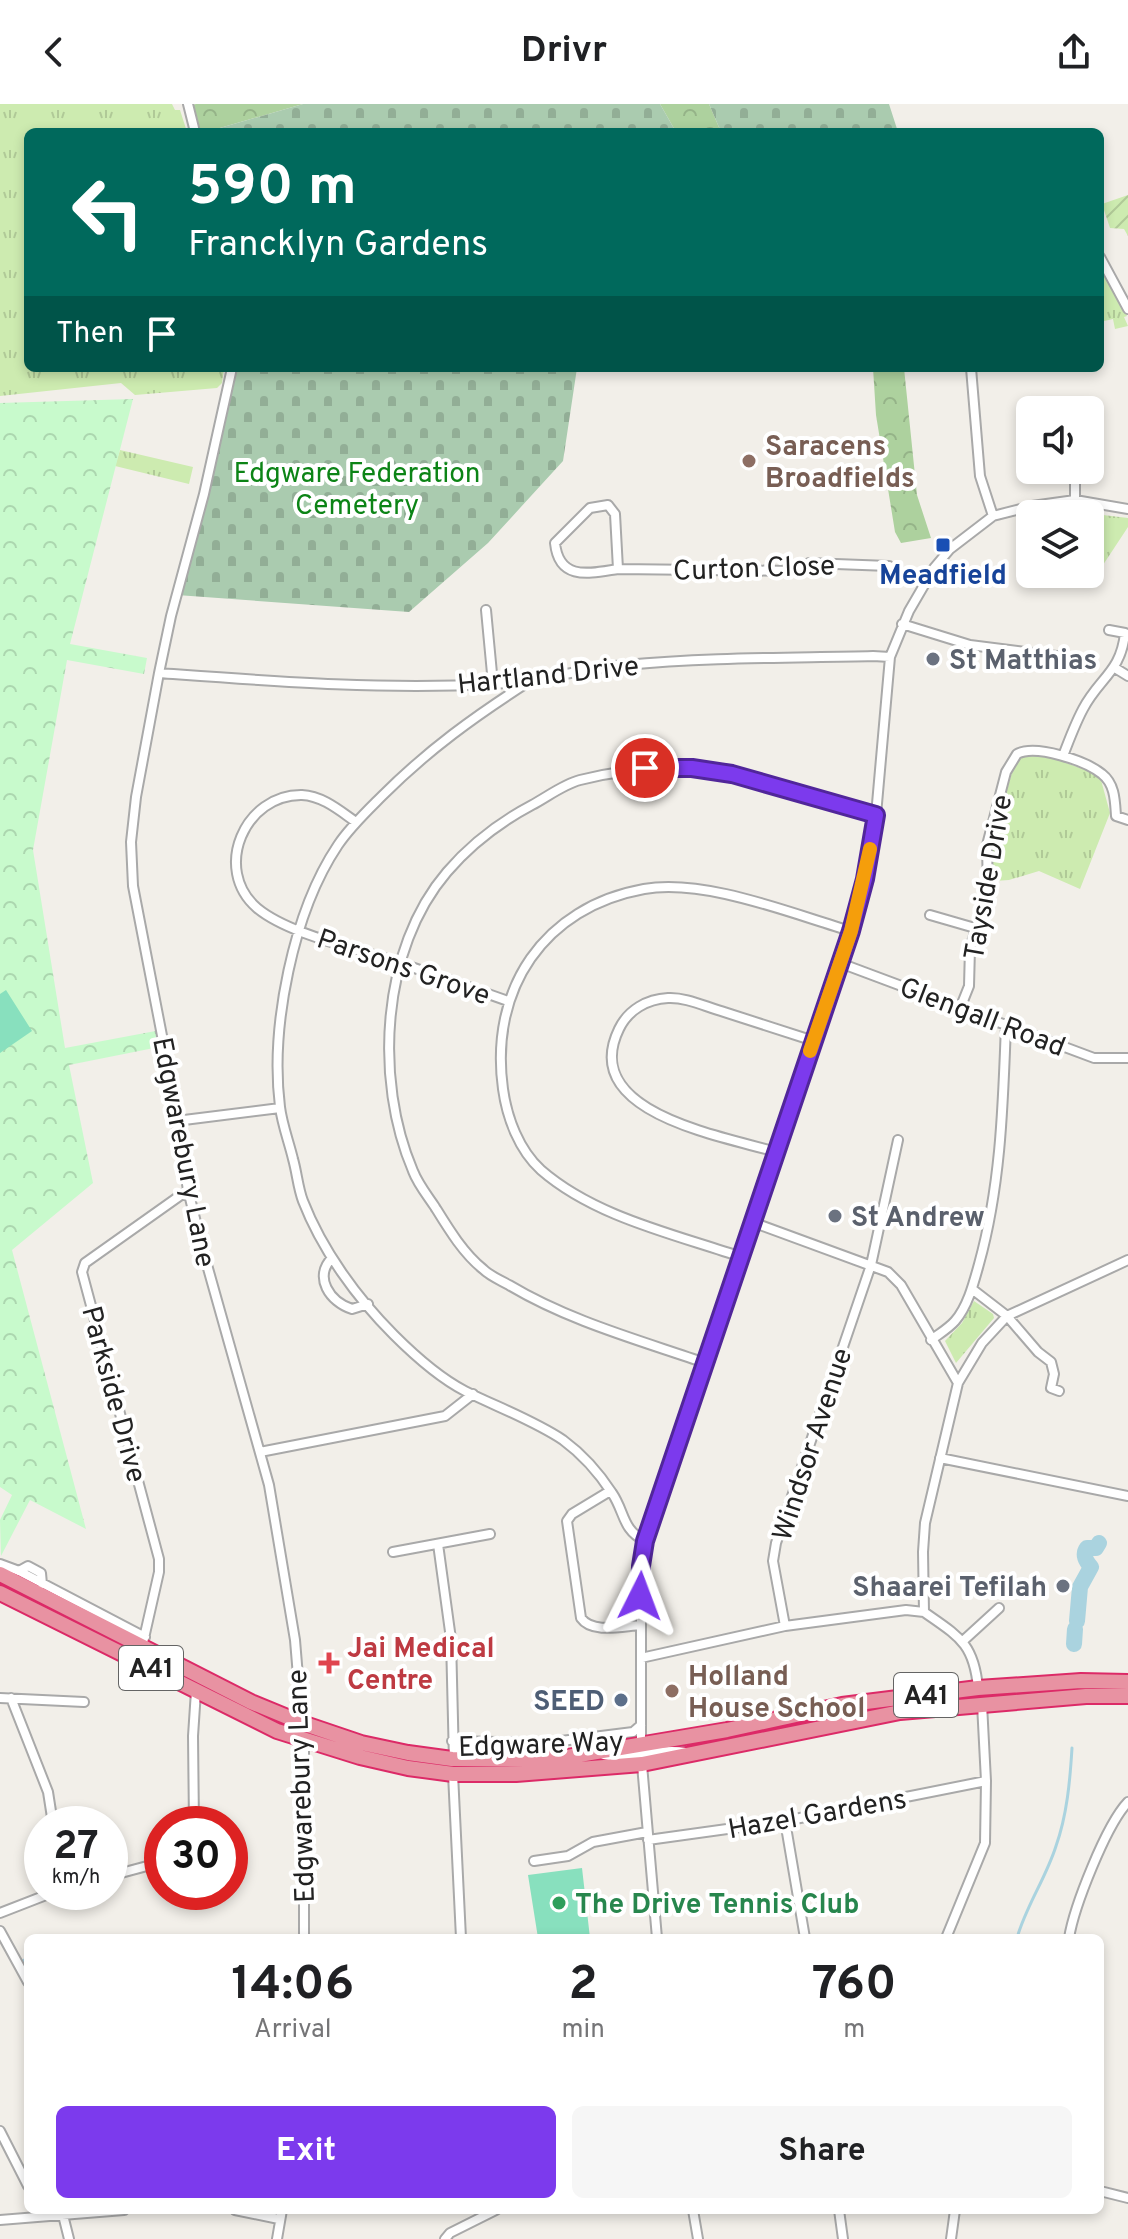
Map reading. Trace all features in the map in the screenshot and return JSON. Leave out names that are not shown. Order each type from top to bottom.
[{"type":"highway","name":"Edgware Way","points":[[0,1574],[143,1642],[251,1702],[361,1743],[408,1753],[474,1775],[642,1754]]},
{"type":"highway","name":"Edgware Way","points":[[0,1593],[277,1731],[384,1763],[452,1766],[592,1753],[642,1754]]},
{"type":"highway","name":"A41","points":[[642,1754],[727,1730],[842,1705],[978,1688],[1081,1681],[1128,1682]]},
{"type":"highway","name":"A41","points":[[642,1754],[693,1754],[900,1712],[1086,1696],[1128,1696]]},
{"type":"street","points":[[188,104],[194,128]]},
{"type":"street","points":[[1104,264],[1128,309]]},
{"type":"street","name":"Edgwarebury Lane","points":[[231,372],[159,673],[136,797],[133,886],[188,1190],[269,1485],[295,1640],[304,1741],[304,1934]]},
{"type":"street","points":[[971,372],[980,476],[993,516]]},
{"type":"street","points":[[1075,484],[1075,500]]},
{"type":"street","name":"Curton Close","points":[[618,569],[615,514],[608,505],[590,508],[555,543],[562,564],[575,573],[584,574],[618,569],[796,571],[809,563],[889,566]]},
{"type":"street","points":[[1104,505],[1128,509]]},
{"type":"street","points":[[657,1934],[641,1725],[641,1566],[645,1541],[851,931],[865,879],[876,815],[890,657],[902,624],[926,581],[950,549],[993,516],[1016,510]]},
{"type":"street","points":[[486,610],[493,684]]},
{"type":"street","points":[[902,624],[970,645],[1064,657]]},
{"type":"street","points":[[1063,756],[1083,708],[1115,668],[1124,647],[1126,633],[1109,630]]},
{"type":"street","name":"Hartland Drive","points":[[159,673],[311,684],[413,687],[530,681],[622,665],[684,661],[890,657]]},
{"type":"street","points":[[1115,668],[1128,676]]},
{"type":"street","points":[[530,681],[469,720],[420,758],[356,822],[337,846],[311,894],[286,985],[280,1033],[280,1108],[303,1200],[332,1258],[393,1334],[420,1359],[473,1394],[563,1441],[586,1461],[610,1491],[630,1532],[645,1541]]},
{"type":"street","name":"Tayside Drive","points":[[961,1006],[969,986],[970,948],[988,893],[987,845],[1006,772],[1017,754],[1034,749],[1063,756],[1103,774],[1113,791],[1116,816],[1128,820]]},
{"type":"street","points":[[705,1363],[574,1318],[532,1299],[482,1269],[450,1231],[413,1173],[390,1087],[389,1016],[400,963],[428,900],[446,873],[480,839],[511,816],[577,780],[645,768],[692,768],[732,774],[876,815]]},
{"type":"street","name":"Parsons Grove","points":[[356,822],[330,803],[305,795],[276,798],[258,810],[237,846],[235,864],[239,883],[248,899],[260,910],[299,930],[508,1001]]},
{"type":"street","points":[[741,1257],[619,1215],[573,1193],[539,1168],[517,1138],[505,1102],[501,1034],[508,1001],[526,964],[547,937],[566,921],[607,898],[647,889],[681,887],[721,893],[851,931]]},
{"type":"street","points":[[930,915],[975,928]]},
{"type":"street","name":"Glengall Road","points":[[840,963],[1094,1058],[1128,1058]]},
{"type":"street","points":[[776,1152],[678,1123],[646,1109],[617,1080],[612,1064],[617,1033],[635,1008],[669,998],[693,1002],[814,1041]]},
{"type":"street","points":[[931,1340],[956,1320],[972,1289],[993,1207],[1006,1024]]},
{"type":"street","points":[[176,1121],[280,1108]]},
{"type":"street","name":"Windsor Avenue","points":[[785,1626],[773,1561],[776,1543],[871,1265],[898,1140]]},
{"type":"street","name":"Parkside Drive","points":[[143,1642],[159,1572],[159,1559],[82,1272],[85,1263],[188,1190]]},
{"type":"street","points":[[752,1222],[888,1272],[901,1285],[958,1383]]},
{"type":"street","points":[[332,1258],[325,1266],[323,1276],[332,1298],[352,1309],[368,1304]]},
{"type":"street","points":[[924,1612],[925,1523],[958,1383],[982,1343],[1007,1316],[1128,1260]]},
{"type":"street","points":[[972,1289],[1007,1316],[1038,1352],[1051,1362],[1054,1374],[1051,1388],[1059,1391]]},
{"type":"street","points":[[260,1452],[445,1416],[473,1394]]},
{"type":"street","points":[[940,1458],[1128,1496]]},
{"type":"street","points":[[610,1491],[572,1514],[567,1521],[581,1618],[585,1624],[594,1627],[640,1625]]},
{"type":"street","points":[[393,1552],[490,1534]]},
{"type":"street","points":[[438,1544],[451,1639],[452,1766],[461,1934]]},
{"type":"street","name":"Edgware Way","points":[[0,1564],[19,1571],[28,1566],[41,1573],[42,1584],[143,1642]]},
{"type":"street","points":[[964,1640],[999,1608]]},
{"type":"street","points":[[641,1658],[785,1626],[906,1610],[924,1612],[964,1640],[972,1658],[978,1688]]},
{"type":"street","points":[[194,1806],[196,1691]]},
{"type":"street","points":[[0,1698],[84,1702]]},
{"type":"street","points":[[11,1698],[48,1792],[50,1806]]},
{"type":"street","points":[[948,1934],[985,1843],[982,1704]]},
{"type":"street","points":[[452,1741],[545,1743],[633,1732],[641,1725]]},
{"type":"street","name":"Hazel Gardens","points":[[534,1861],[568,1856],[593,1842],[785,1821],[986,1781]]},
{"type":"street","points":[[1070,1934],[1072,1919],[1109,1830],[1128,1802]]},
{"type":"street","points":[[785,1821],[804,1934]]},
{"type":"street","points":[[0,1913],[24,1904]]},
{"type":"street","points":[[0,1931],[24,1975]]},
{"type":"street","points":[[0,2131],[24,2178]]},
{"type":"street","points":[[1104,2192],[1128,2198]]},
{"type":"street","points":[[0,2220],[36,2214]]},
{"type":"street","points":[[52,2214],[75,2214]]},
{"type":"street","points":[[445,2239],[450,2233],[488,2214]]},
{"type":"street","points":[[694,2214],[698,2239]]},
{"type":"street","points":[[840,2214],[843,2239]]},
{"type":"street","points":[[951,2239],[954,2214]]},
{"type":"street","points":[[63,2215],[69,2239]]},
{"type":"street","points":[[277,2239],[280,2215]]},
{"type":"green space","points":[[0,104],[172,104],[175,110],[180,110],[186,128],[24,128],[24,372],[223,372],[222,383],[217,388],[135,395],[121,383],[0,396]]},
{"type":"green space","points":[[303,104],[220,128],[194,128],[188,106]]},
{"type":"green space","points":[[303,104],[660,104],[674,128],[220,128]]},
{"type":"green space","points":[[660,104],[709,104],[719,128],[674,128]]},
{"type":"green space","points":[[709,104],[889,104],[897,128],[719,128]]},
{"type":"green space","points":[[1128,195],[1128,236],[1124,229],[1110,228],[1104,203]]},
{"type":"green space","points":[[1104,270],[1127,316],[1124,317],[1128,326],[1115,329],[1113,319],[1104,321]]},
{"type":"green space","name":"Edgware Federation Cemetery","points":[[231,372],[576,372],[563,461],[488,543],[409,612],[177,595]]},
{"type":"green space","points":[[873,372],[904,372],[917,495],[931,538],[901,543],[895,532],[876,415]]},
{"type":"green space","points":[[133,399],[70,644],[147,658],[144,674],[67,660],[33,850],[65,1048],[161,1030],[164,1046],[69,1065],[93,1183],[12,1250],[86,1529],[30,1500],[1,1556],[0,1520],[12,1495],[0,1487],[0,403]]},
{"type":"green space","points":[[120,450],[193,467],[189,484],[115,466]]},
{"type":"green space","points":[[1104,515],[1128,518],[1128,527],[1104,563]]},
{"type":"green space","points":[[1027,753],[1042,754],[1091,772],[1101,780],[1110,813],[1080,889],[1039,871],[995,881],[991,848],[1015,761]]},
{"type":"green space","points":[[6,990],[32,1031],[0,1053],[0,994]]},
{"type":"green space","points":[[974,1301],[993,1314],[994,1318],[956,1363],[945,1341],[962,1323]]},
{"type":"green space","name":"The Drive Tennis Club","points":[[582,1868],[590,1934],[537,1934],[528,1875]]},
{"type":"waterway","points":[[1077,1621],[1080,1587],[1091,1567],[1085,1553],[1087,1548],[1096,1548],[1099,1543]]},
{"type":"waterway","points":[[1074,1644],[1075,1629]]},
{"type":"waterway","points":[[1018,1934],[1060,1834],[1072,1748]]},
{"type":"slow traffic","points":[[810,1051],[851,931],[870,849]]},
{"type":"place","name":"Saracens Broadfields","points":[[749,461]]},
{"type":"place","name":"Meadfield","points":[[943,545]]},
{"type":"place","name":"St Matthias","points":[[933,659]]},
{"type":"place","name":"St Andrew","points":[[835,1216]]},
{"type":"place","name":"Shaarei Tefilah","points":[[1063,1586]]},
{"type":"place","name":"Jai Medical Centre","points":[[329,1663]]},
{"type":"place","name":"Holland House School","points":[[672,1691]]},
{"type":"place","name":"SEED","points":[[621,1700]]},
{"type":"place","name":"The Drive Tennis Club","points":[[559,1903]]},
{"type":"route","points":[[640,1596],[645,1541],[851,931],[865,879],[876,815],[732,774],[692,768],[645,768]]}]
